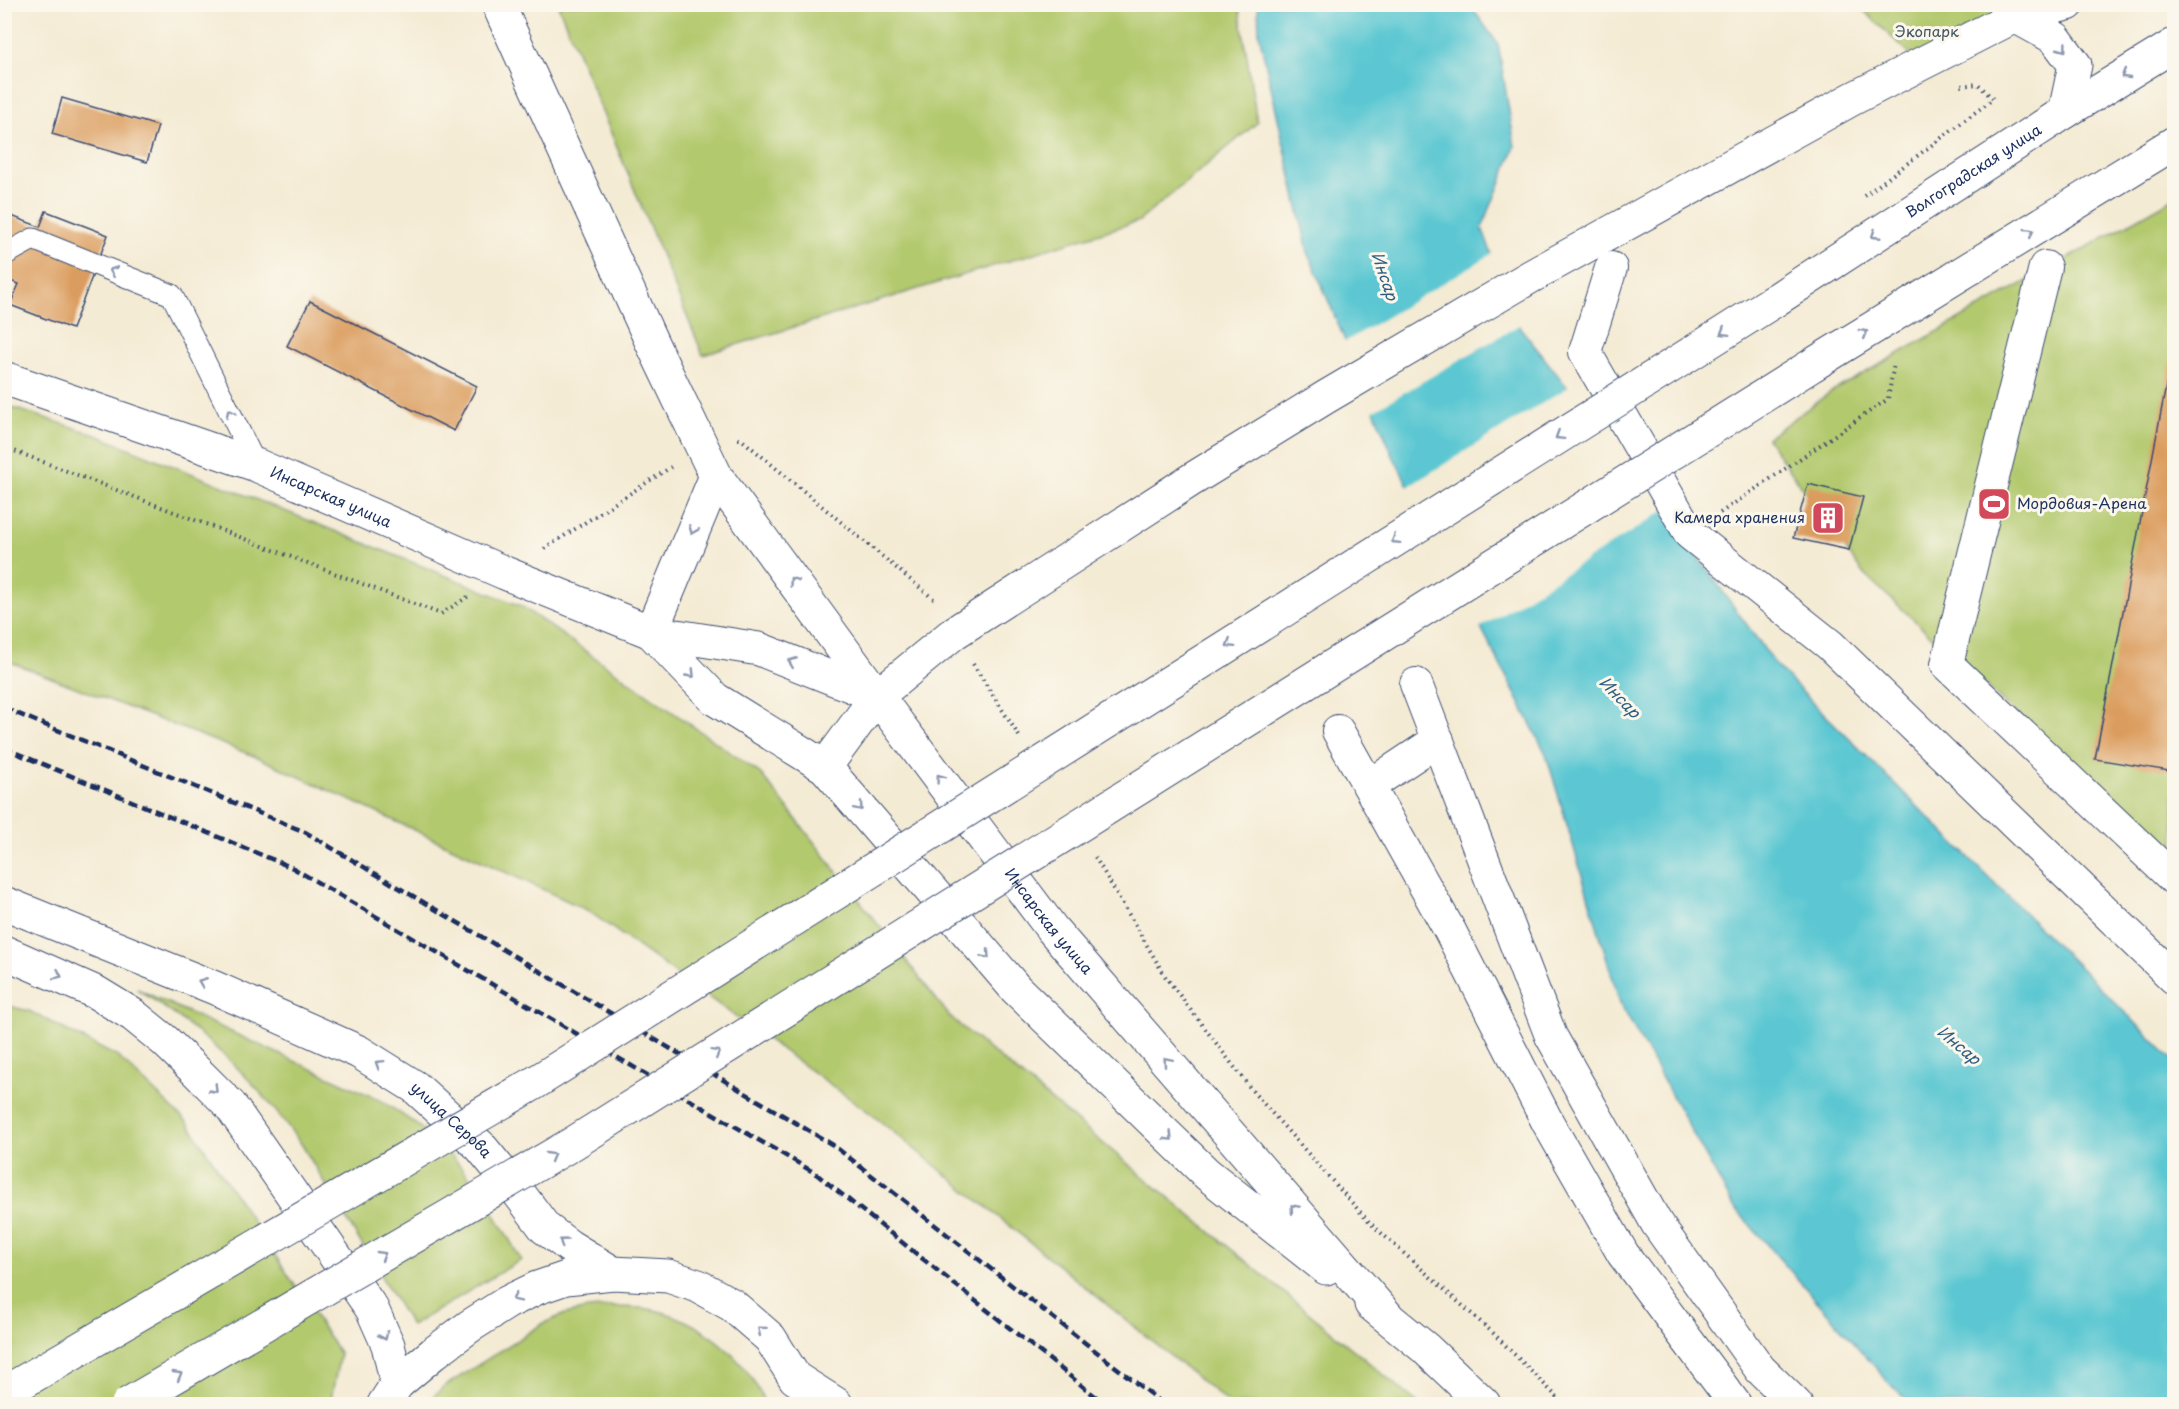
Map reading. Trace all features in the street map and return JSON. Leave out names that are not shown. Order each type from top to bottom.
[{"type":"street","points":[[498,4],[647,333],[716,476],[877,696]]},
{"type":"street","points":[[825,767],[877,696],[954,633],[1191,480],[1326,397],[1530,277],[1852,99],[2015,16],[2068,4]]},
{"type":"street","points":[[2015,16],[2055,38],[2075,65],[2065,112]]},
{"type":"street","name":"Волгоградская улица","points":[[4,1393],[533,1084],[1774,301],[2065,112],[2175,45]]},
{"type":"street","points":[[128,1404],[572,1144],[1814,364],[2175,143]]},
{"type":"street","points":[[2045,267],[1947,664],[2175,879]]},
{"type":"street","points":[[1611,268],[1585,352],[1690,534],[1830,645],[2175,978]]},
{"type":"street","name":"Инсарская улица","points":[[4,378],[256,465],[505,573],[651,632],[759,649],[877,696],[1052,929],[1387,1316]]},
{"type":"street","points":[[651,632],[716,476]]},
{"type":"street","name":"Инсарская улица","points":[[651,632],[715,699],[825,767],[1016,989],[1207,1174],[1387,1316],[1484,1404]]},
{"type":"street","points":[[1416,684],[1551,1036],[1657,1224],[1760,1369],[1796,1404]]},
{"type":"street","points":[[1338,731],[1450,931],[1548,1123],[1623,1254],[1735,1404]]},
{"type":"street","points":[[1369,786],[1438,740]]},
{"type":"street","name":"улица Серова","points":[[4,903],[216,988],[359,1052],[415,1087],[480,1146],[519,1192],[545,1228],[569,1246],[613,1273],[668,1276],[698,1286],[732,1305],[770,1338],[800,1391],[836,1404]]},
{"type":"street","points":[[4,952],[97,993],[133,1015],[165,1041],[230,1105],[372,1309],[388,1345],[391,1394]]},
{"type":"street","points":[[391,1394],[435,1352],[508,1302],[537,1288],[566,1278],[613,1273]]},
{"type":"lane","points":[[4,255],[33,239],[172,295],[256,465]]},
{"type":"path","points":[[1862,198],[1993,99],[1978,84],[1959,86]]},
{"type":"path","points":[[1690,534],[1888,399],[1894,363]]},
{"type":"path","points":[[1108,876],[1165,976],[1254,1093],[1370,1223],[1493,1333],[1564,1404]]},
{"type":"green space","points":[[558,5],[1239,5],[1257,123],[1139,221],[703,355]]},
{"type":"green space","name":"Экопарк","points":[[1858,5],[2015,5],[1924,68]]},
{"type":"green space","name":"Мордовия-Арена","points":[[2174,198],[2174,860],[1861,571],[1767,438],[1831,392]]},
{"type":"green space","points":[[4,405],[91,433],[521,606],[761,774],[951,1018],[1419,1404],[1230,1404],[870,1113],[587,910],[259,758],[5,660]]},
{"type":"green space","points":[[137,989],[382,1101],[408,1119],[441,1145],[459,1164],[488,1204],[521,1260],[411,1326],[302,1145],[284,1121],[247,1078],[207,1040]]},
{"type":"green space","points":[[5,1005],[29,1011],[118,1057],[188,1123],[340,1354],[330,1404],[5,1404]]},
{"type":"green space","points":[[611,1307],[643,1308],[666,1313],[702,1330],[718,1342],[746,1371],[765,1404],[425,1404],[445,1386],[544,1323],[565,1314]]},
{"type":"water","name":"Инсар","points":[[1258,5],[1470,5],[1498,44],[1515,147],[1482,228],[1519,326],[1663,509],[1778,668],[2174,1061],[2174,1404],[1912,1404],[1891,1385],[1734,1207],[1620,1003],[1546,754],[1393,456],[1308,252],[1259,34]]},
{"type":"pier","points":[[1495,252],[1521,324],[1371,412],[1343,343]]},
{"type":"pier","points":[[1570,386],[1667,509],[1478,629],[1406,488]]},
{"type":"building","points":[[62,98],[158,126],[147,162],[52,134]]},
{"type":"building","points":[[46,211],[108,235],[72,329],[10,305],[19,284],[4,279],[4,213],[40,227]]},
{"type":"building","points":[[310,301],[477,386],[454,431],[287,346]]},
{"type":"building","points":[[2173,349],[2174,741],[2169,771],[2095,759]]},
{"type":"building","name":"Камера хранения","points":[[1808,484],[1863,497],[1849,550],[1793,538]]},
{"type":"railway","points":[[4,708],[305,832],[833,1145],[1163,1404]]},
{"type":"railway","points":[[4,748],[293,868],[815,1173],[1105,1404]]},
{"type":"place","name":"Мордовия-Арена","points":[[1994,504]]},
{"type":"place","name":"Камера хранения","points":[[1828,518]]}]
